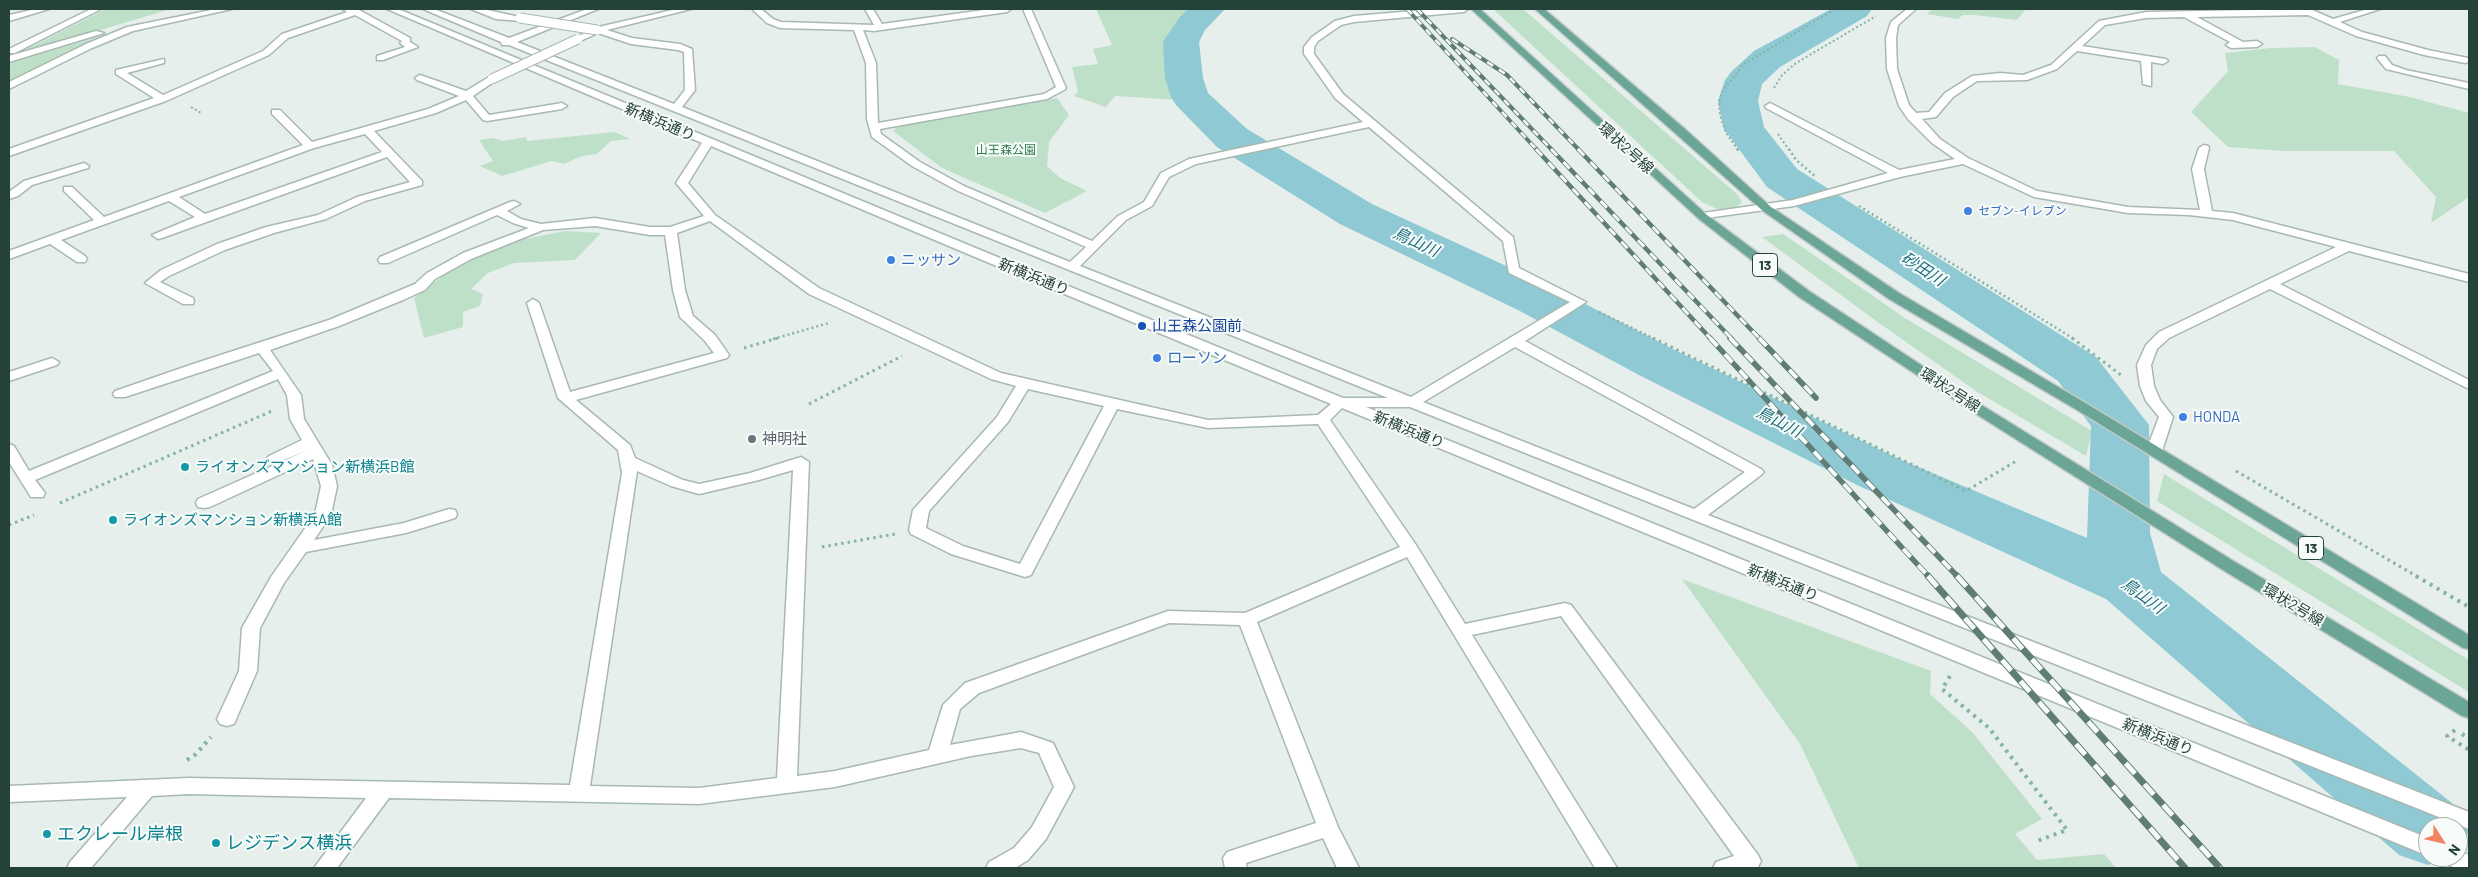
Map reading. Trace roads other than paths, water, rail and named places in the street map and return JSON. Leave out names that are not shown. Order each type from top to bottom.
[{"type":"main road","name":"環状2号線","points":[[1475,9],[1703,218],[1804,294],[2040,448],[2469,711]]},
{"type":"main road","name":"13","points":[[1539,9],[1681,131],[1767,209],[1894,296],[2082,407],[2469,643]]},
{"type":"street","points":[[9,18],[45,9]]},
{"type":"street","points":[[9,52],[98,9]]},
{"type":"street","points":[[9,59],[146,20],[202,9]]},
{"type":"street","points":[[9,86],[114,35],[164,21],[228,9]]},
{"type":"street","name":"新横浜通り","points":[[391,9],[708,142],[2418,844]]},
{"type":"street","name":"新横浜通り","points":[[428,9],[1412,403],[2469,821]]},
{"type":"street","points":[[475,9],[496,16],[596,30],[632,41],[674,46],[690,51],[690,90],[675,109]]},
{"type":"street","points":[[487,48],[594,9]]},
{"type":"street","points":[[9,255],[310,146],[432,111],[467,95],[492,79],[596,30],[687,9]]},
{"type":"street","points":[[756,9],[770,21],[780,25],[857,27],[879,27],[1007,9]]},
{"type":"street","points":[[869,9],[879,27]]},
{"type":"street","points":[[874,126],[1047,96],[1061,88],[1027,9]]},
{"type":"street","points":[[708,142],[682,183],[711,218],[814,291],[925,344],[996,376],[1024,384],[1208,424],[1322,420],[1341,402],[1412,403],[1577,304],[1513,270],[1509,240],[1339,96],[1309,54],[1309,47],[1315,39],[1338,23],[1354,19],[1464,9]]},
{"type":"street","points":[[1912,9],[1894,24],[1892,38],[1895,80],[1904,106],[1936,141],[1964,160],[2034,194],[2128,210],[2233,217],[2469,278]]},
{"type":"street","points":[[2332,22],[2376,9]]},
{"type":"street","points":[[9,153],[162,99],[266,52],[285,36],[352,10],[407,40],[405,44],[413,47],[380,58]]},
{"type":"street","points":[[1912,116],[1932,115],[1949,95],[1976,78],[2000,76],[2024,78],[2054,67],[2102,23],[2146,15],[2306,10],[2359,34],[2427,53],[2459,68],[2469,86]]},
{"type":"street","points":[[2186,14],[2240,44]]},
{"type":"street","points":[[857,27],[871,63],[872,119],[876,135],[916,164],[953,184],[1094,246]]},
{"type":"street","points":[[2223,45],[2257,44]]},
{"type":"street","points":[[2074,48],[2163,62]]},
{"type":"street","points":[[2382,58],[2389,67],[2404,72],[2459,68]]},
{"type":"street","points":[[2146,59],[2148,84]]},
{"type":"street","points":[[161,61],[119,72],[162,99]]},
{"type":"street","points":[[420,78],[467,95],[487,118],[562,106]]},
{"type":"street","points":[[1770,106],[1898,174]]},
{"type":"street","points":[[276,112],[310,146]]},
{"type":"street","points":[[1072,267],[1122,218],[1148,204],[1165,175],[1193,161],[1371,123]]},
{"type":"street","points":[[188,301],[151,283],[165,273],[222,247],[270,230],[322,217],[361,199],[418,183],[366,129]]},
{"type":"street","points":[[2204,148],[2198,169],[2207,214]]},
{"type":"street","points":[[158,235],[388,153]]},
{"type":"street","points":[[1703,218],[1801,202],[1898,174],[1964,160]]},
{"type":"street","points":[[9,196],[28,183],[84,166]]},
{"type":"street","points":[[68,189],[103,222]]},
{"type":"street","points":[[171,197],[204,218]]},
{"type":"street","points":[[384,260],[514,204]]},
{"type":"street","points":[[498,211],[517,221],[541,227]]},
{"type":"street","points":[[120,394],[334,323],[420,287],[431,276],[467,256],[541,227],[595,222],[650,231],[672,231],[711,218]]},
{"type":"street","points":[[566,398],[722,355],[710,338],[687,317],[678,290],[672,231]]},
{"type":"street","points":[[52,240],[81,259]]},
{"type":"street","points":[[2154,451],[2166,417],[2153,401],[2147,386],[2144,365],[2151,348],[2164,335],[2347,247]]},
{"type":"street","points":[[2270,284],[2469,385]]},
{"type":"street","points":[[533,303],[566,398],[624,448],[630,472],[579,793]]},
{"type":"street","points":[[1515,341],[1756,472],[1697,515]]},
{"type":"street","points":[[227,719],[248,671],[251,628],[277,581],[323,515],[328,486],[324,465],[297,419],[294,396],[281,373],[262,348]]},
{"type":"street","points":[[9,377],[52,362]]},
{"type":"street","points":[[25,478],[281,373]]},
{"type":"street","points":[[1024,384],[1003,419],[922,510],[917,530],[958,550],[1025,571],[1113,403]]},
{"type":"street","points":[[1322,420],[1410,548],[1606,868]]},
{"type":"street","points":[[274,458],[313,447]]},
{"type":"street","points":[[204,503],[313,447]]},
{"type":"street","points":[[9,449],[25,478],[37,493]]},
{"type":"street","points":[[627,460],[677,483],[699,489],[753,477],[801,462],[787,785]]},
{"type":"street","points":[[300,548],[406,528],[449,514]]},
{"type":"street","points":[[936,756],[952,705],[972,688],[1168,617],[1247,619],[1410,548]]},
{"type":"street","points":[[1460,631],[1565,609],[1750,861],[1724,868]]},
{"type":"street","points":[[1247,619],[1328,828],[1348,868]]},
{"type":"street","points":[[9,794],[189,786],[699,796],[835,779],[936,756],[1021,740],[1046,748],[1064,787],[1039,832],[1021,854],[997,868]]},
{"type":"street","points":[[78,868],[147,788]]},
{"type":"street","points":[[325,868],[384,789]]},
{"type":"street","points":[[1236,868],[1234,858],[1328,828]]},
{"type":"waterway","name":"鳥山川","points":[[1208,9],[1191,25],[1181,42],[1184,78],[1190,97],[1232,138],[1356,214],[1536,299],[1658,363],[1878,472],[2130,583]]},
{"type":"waterway","name":"砂田川","points":[[1855,9],[1767,59],[1744,80],[1738,101],[1744,129],[1782,178],[2077,369],[2120,425],[2118,533],[2130,583]]},
{"type":"waterway","name":"鳥山川","points":[[2130,583],[2418,823]]},
{"type":"railway","points":[[1407,9],[1537,150]]},
{"type":"railway","points":[[1417,9],[1552,150]]},
{"type":"railway","points":[[1452,39],[1507,75],[1579,150]]},
{"type":"railway","points":[[1536,149],[1711,339]]},
{"type":"railway","points":[[1551,149],[1732,339]]},
{"type":"railway","points":[[1578,149],[1760,339]]},
{"type":"railway","points":[[1710,338],[1929,577]]},
{"type":"railway","points":[[1730,338],[1958,577]]},
{"type":"railway","points":[[1759,338],[1816,398]]},
{"type":"railway","points":[[1928,576],[2185,868]]},
{"type":"railway","points":[[1957,576],[2220,868]]},
{"type":"place","name":"セブン-イレブン","points":[[1968,211]]},
{"type":"place","name":"ニッサン","points":[[891,260]]},
{"type":"place","name":"山王森公園前","points":[[1142,326]]},
{"type":"place","name":"ローソン","points":[[1157,358]]},
{"type":"place","name":"HONDA","points":[[2183,417]]},
{"type":"place","name":"神明社","points":[[752,439]]},
{"type":"place","name":"ライオンズマンション新横浜B館","points":[[185,467]]},
{"type":"place","name":"ライオンズマンション新横浜A館","points":[[113,520]]},
{"type":"place","name":"エクレール岸根","points":[[47,834]]},
{"type":"place","name":"レジデンス横浜","points":[[216,843]]},
{"type":"park label","name":"山王森公園","points":[[1006,150]]}]
